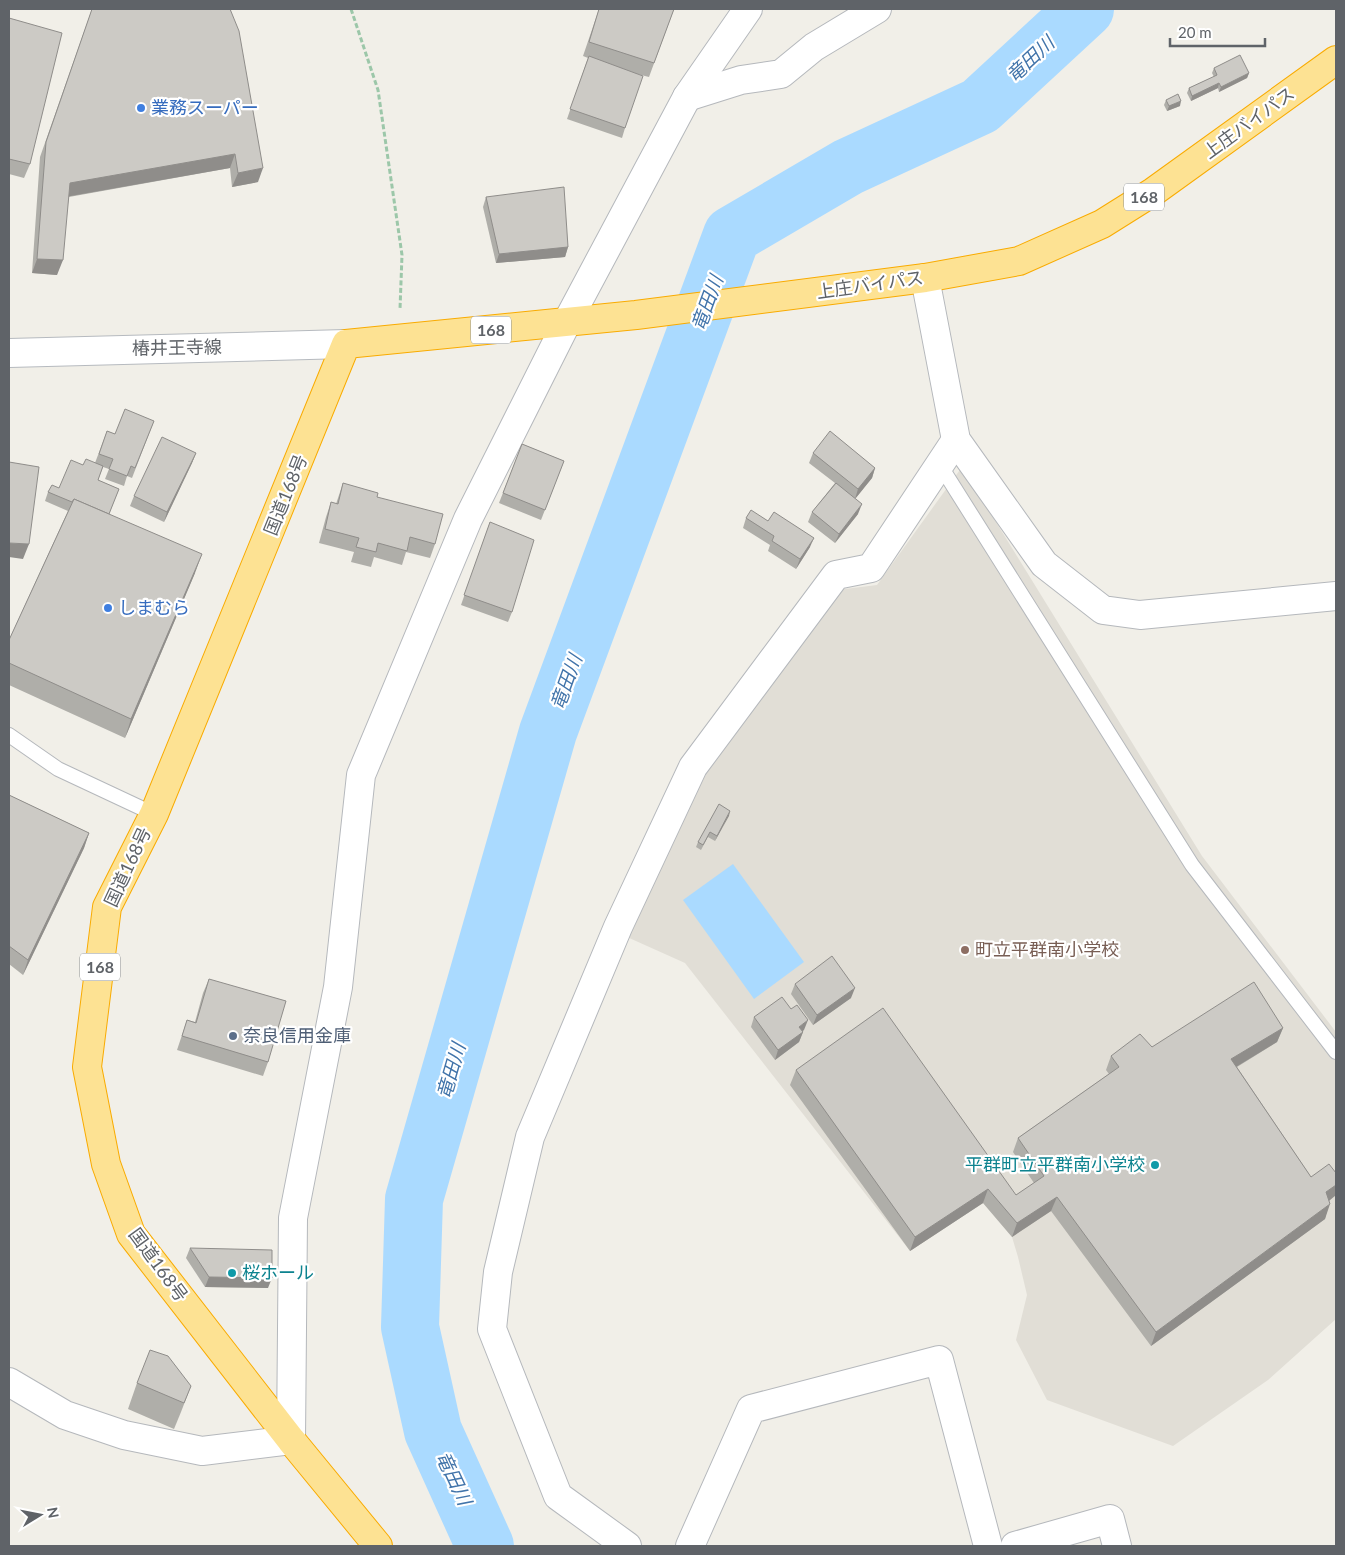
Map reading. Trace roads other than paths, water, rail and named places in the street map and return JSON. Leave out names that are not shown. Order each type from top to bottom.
[{"type":"highway","name":"上庄バイパス","points":[[346,344],[636,315],[925,278],[1019,260],[1102,224],[1153,192],[1336,60]]},
{"type":"highway","name":"国道168号","points":[[346,344],[154,814],[107,907],[87,1067],[106,1164],[131,1234],[291,1440],[378,1546]]},
{"type":"street","points":[[9,1382],[65,1415],[124,1435],[202,1451],[291,1440],[293,1218],[338,987],[361,775],[468,519],[567,322],[687,97],[748,9]]},
{"type":"street","points":[[687,97],[741,80],[781,74],[814,47],[877,9]]},
{"type":"street","points":[[925,278],[956,440],[1044,564],[1103,610],[1140,615],[1336,596]]},
{"type":"street","name":"椿井王寺線","points":[[9,353],[346,344]]},
{"type":"street","points":[[627,1546],[558,1496],[492,1329],[498,1272],[530,1137],[614,935],[693,767],[836,575],[870,568],[956,440]]},
{"type":"street","points":[[690,1546],[751,1409],[939,1360],[988,1546]]},
{"type":"street","points":[[1015,1546],[1110,1519],[1118,1546]]},
{"type":"lane","points":[[940,465],[1192,865],[1336,1052]]},
{"type":"lane","points":[[9,735],[58,769],[154,814]]},
{"type":"water","points":[[733,864],[804,962],[754,999],[683,900]]},
{"type":"waterway","name":"竜田川","points":[[485,1546],[433,1431],[410,1327],[414,1199],[548,732],[732,235],[848,167],[980,106],[1085,9]]},
{"type":"place","name":"業務スーパー","points":[[141,108]]},
{"type":"place","name":"しまむら","points":[[108,608]]},
{"type":"place","name":"町立平群南小学校","points":[[965,950]]},
{"type":"place","name":"奈良信用金庫","points":[[233,1036]]},
{"type":"place","name":"平群町立平群南小学校","points":[[1155,1165]]},
{"type":"place","name":"桜ホール","points":[[232,1273]]}]
